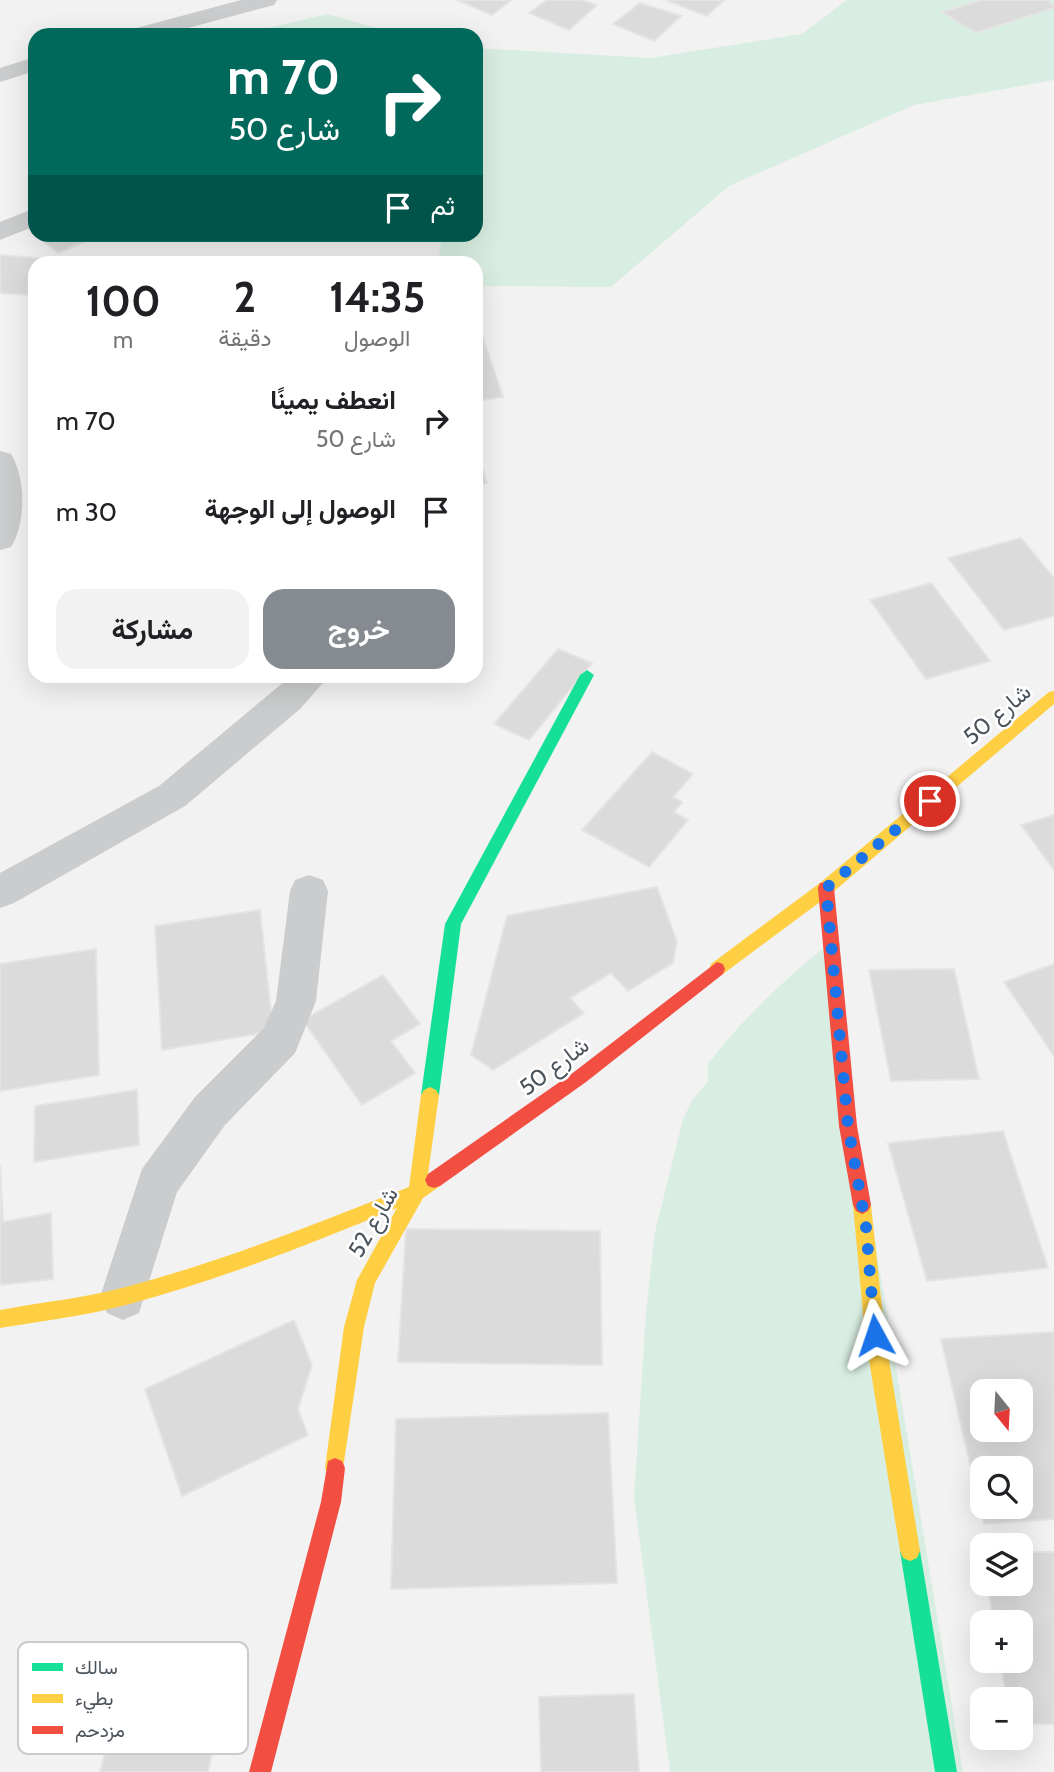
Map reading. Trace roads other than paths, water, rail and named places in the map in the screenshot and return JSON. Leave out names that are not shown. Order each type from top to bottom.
[{"type":"street","points":[[163,28],[265,0]]},
{"type":"street","points":[[0,75],[28,66]]},
{"type":"street","points":[[0,232],[28,219]]},
{"type":"street","points":[[0,461],[4,470],[5,508],[0,539]]},
{"type":"street","name":"شارع 52","points":[[260,1772],[331,1502],[354,1326],[366,1280],[417,1192],[453,925],[587,675]]},
{"type":"street","points":[[0,892],[172,796],[305,683]]},
{"type":"street","name":"شارع 50","points":[[0,1319],[122,1297],[258,1256],[417,1192],[580,1077],[663,1009],[826,888],[1054,696]]},
{"type":"street","points":[[826,888],[848,1126],[866,1227],[875,1335],[946,1772]]},
{"type":"street","points":[[122,1297],[158,1183],[210,1111],[279,1040],[296,1002],[309,891]]}]
